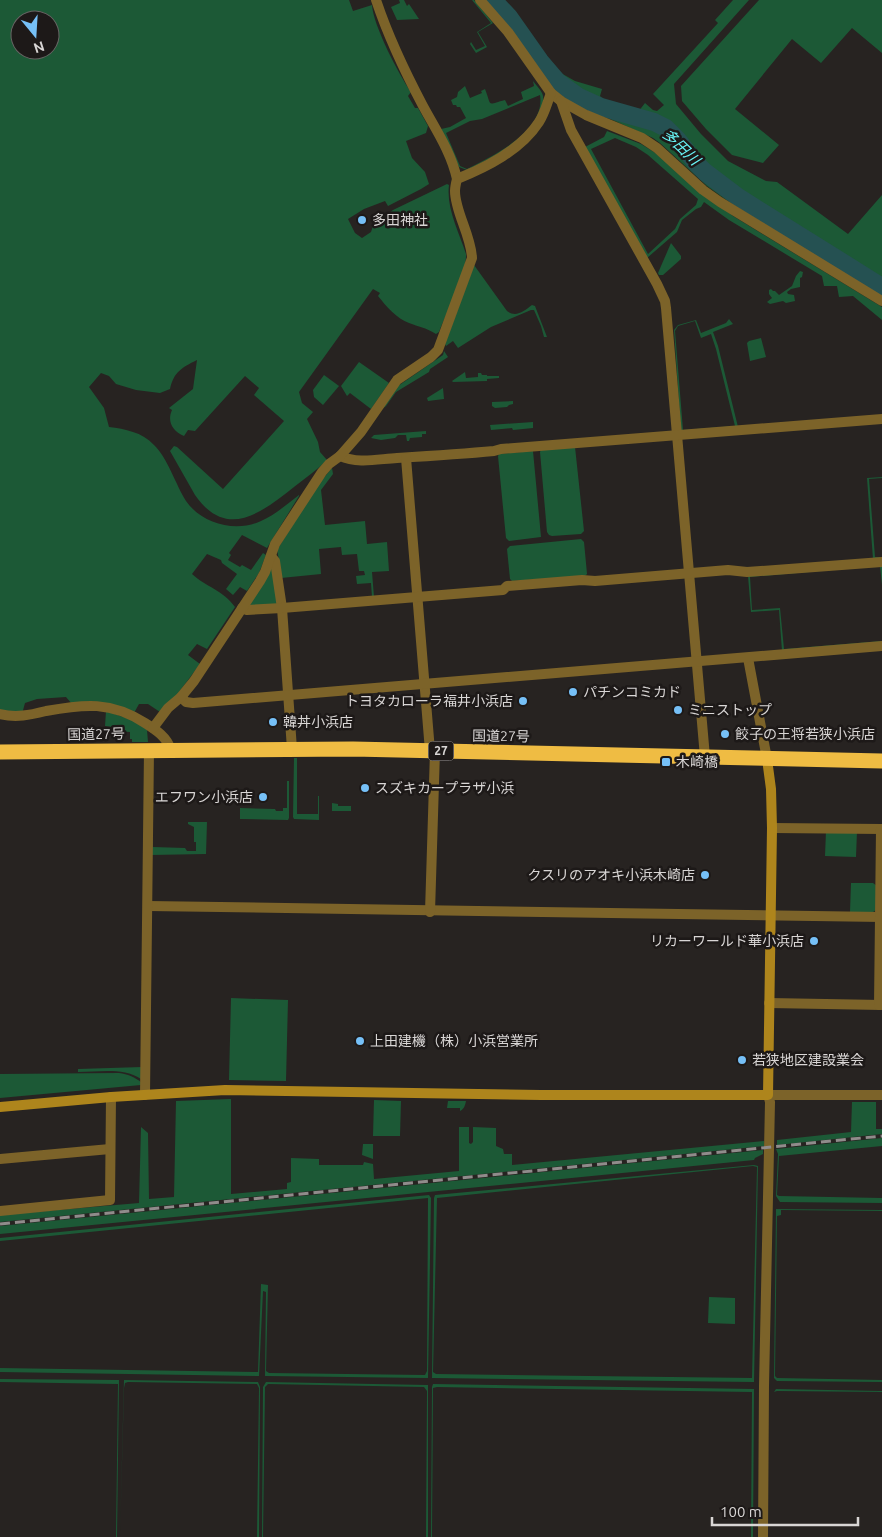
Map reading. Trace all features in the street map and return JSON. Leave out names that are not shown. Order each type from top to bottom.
[{"type":"highway","name":"国道27号","points":[[0,752],[292,749],[882,761]]},
{"type":"street","points":[[153,728],[168,708],[194,681],[262,577],[274,544],[322,472],[340,456],[360,432],[397,380],[431,357],[438,350],[472,258],[472,248],[457,203],[455,168],[446,147],[409,79],[386,29],[376,0]]},
{"type":"street","points":[[480,0],[508,32],[551,93],[560,101],[586,115],[642,138],[657,148],[703,190],[720,202],[882,302]]},
{"type":"street","points":[[457,179],[485,166],[515,148],[539,121],[551,93]]},
{"type":"street","points":[[560,101],[571,130],[665,301],[705,757]]},
{"type":"street","points":[[340,456],[349,460],[359,461],[406,458],[494,451],[561,443],[882,419]]},
{"type":"street","points":[[406,458],[425,684],[433,751],[430,912]]},
{"type":"street","points":[[271,556],[275,562],[282,608],[292,749]]},
{"type":"street","points":[[242,608],[247,610],[282,608],[503,590],[507,586],[582,580],[595,581],[728,570],[747,572],[882,562]]},
{"type":"street","points":[[180,697],[186,702],[193,704],[882,646]]},
{"type":"street","points":[[748,658],[771,784],[772,828],[768,1003],[768,1095],[770,1102],[763,1537]]},
{"type":"street","points":[[0,714],[16,716],[80,705],[105,706],[137,717],[168,741],[172,750]]},
{"type":"street","points":[[145,1095],[149,750]]},
{"type":"street","points":[[768,1003],[881,1005],[882,829],[772,828]]},
{"type":"street","points":[[148,906],[430,912],[881,917]]},
{"type":"street","points":[[0,1107],[111,1097],[225,1090],[550,1095],[882,1096]]},
{"type":"street","points":[[0,1211],[110,1200],[111,1097]]},
{"type":"street","points":[[0,1159],[110,1149]]},
{"type":"green space","points":[[0,0],[349,0],[353,11],[372,5],[373,14],[382,37],[411,92],[408,96],[415,108],[418,108],[428,126],[426,133],[406,141],[412,158],[425,172],[429,184],[388,206],[385,201],[364,209],[348,219],[355,233],[362,238],[371,232],[374,223],[393,210],[447,184],[449,185],[451,211],[466,254],[460,282],[439,332],[436,334],[400,318],[378,296],[380,293],[373,289],[299,392],[302,403],[313,412],[307,419],[318,442],[320,452],[327,460],[270,505],[244,518],[219,517],[207,509],[195,495],[170,451],[174,446],[177,447],[223,489],[284,421],[254,395],[259,388],[245,376],[195,431],[188,430],[184,436],[176,431],[170,422],[172,410],[169,408],[193,389],[197,360],[179,371],[170,389],[160,393],[136,390],[116,384],[109,376],[101,373],[89,387],[104,408],[109,427],[139,434],[154,445],[167,464],[186,501],[201,516],[210,521],[231,526],[251,525],[271,516],[299,496],[267,548],[242,535],[229,553],[231,555],[228,560],[240,567],[242,565],[251,570],[263,553],[266,555],[259,573],[247,591],[240,587],[233,595],[226,589],[237,574],[222,563],[221,560],[207,554],[192,574],[225,596],[235,607],[207,649],[197,644],[188,655],[200,664],[176,696],[160,712],[148,704],[139,704],[134,713],[72,704],[66,697],[37,699],[25,703],[22,714],[0,713]]},
{"type":"green space","points":[[399,0],[404,0],[407,6],[409,4],[419,19],[397,20],[391,7],[400,3]]},
{"type":"green space","points":[[472,0],[493,23],[478,32],[487,47],[476,53],[470,44],[471,42],[476,50],[485,46],[477,32],[491,23]]},
{"type":"green space","points":[[733,0],[749,0],[674,84],[676,104],[701,134],[728,161],[766,181],[777,182],[848,234],[882,195],[882,281],[728,183],[704,163],[674,125],[660,117],[638,112],[645,103],[657,111],[664,105],[653,94],[718,23],[715,20]]},
{"type":"green space","points":[[759,0],[882,0],[882,53],[852,28],[821,63],[792,39],[735,109],[779,145],[763,163],[732,155],[682,101],[681,86]]},
{"type":"green space","points":[[559,72],[575,81],[602,89],[600,96],[603,99],[632,108],[631,111],[581,93],[556,74]]},
{"type":"green space","points":[[533,81],[542,93],[543,103],[534,123],[527,132],[509,147],[467,170],[459,167],[441,129],[450,127],[466,118],[460,107],[453,105],[451,100],[457,97],[458,92],[465,86],[470,98],[482,93],[481,91],[485,89],[489,102],[495,103],[505,100],[508,106],[523,99],[521,92],[534,86]],"holes":[[[540,95],[540,108],[535,120],[516,141],[467,169],[460,166],[446,133],[470,121],[482,119]]]},
{"type":"green space","points":[[579,105],[664,134],[701,176],[727,196],[882,292],[882,296],[725,199],[707,186],[653,138]]},
{"type":"green space","points":[[607,131],[641,144],[654,152],[733,216],[882,307],[882,320],[853,296],[839,297],[837,286],[824,286],[822,276],[729,220],[704,202],[701,207],[682,220],[677,232],[647,258],[585,147],[604,137]],"holes":[[[615,138],[636,147],[648,155],[698,199],[696,205],[680,219],[675,229],[648,254],[591,149]]]},
{"type":"green space","points":[[671,243],[681,256],[681,259],[663,275],[659,275],[658,273]]},
{"type":"green space","points":[[474,265],[507,311],[517,314],[532,305],[535,306],[547,337],[544,337],[534,310],[531,310],[491,327],[458,348],[453,341],[446,346],[445,344]]},
{"type":"green space","points":[[800,271],[803,272],[800,278],[800,287],[787,292],[794,295],[795,301],[770,304],[767,302],[772,298],[769,290],[775,291],[779,295],[792,286]]},
{"type":"green space","points":[[729,319],[733,324],[713,332],[738,427],[681,432],[674,330],[678,325],[696,320],[701,333],[726,323]],"holes":[[[695,321],[701,338],[711,334],[735,426],[683,430],[675,331],[678,326]]]},
{"type":"green space","points":[[761,338],[766,357],[750,361],[747,343]]},
{"type":"green space","points":[[444,351],[448,357],[430,369],[429,372],[396,392],[381,410],[398,386],[443,355]]},
{"type":"green space","points":[[359,362],[389,383],[371,409],[350,393],[347,396],[341,386]]},
{"type":"green space","points":[[465,372],[466,378],[478,377],[478,373],[481,373],[487,376],[499,376],[499,378],[487,379],[487,381],[452,381]]},
{"type":"green space","points":[[324,375],[339,386],[323,405],[314,397],[313,390]]},
{"type":"green space","points":[[443,388],[444,399],[428,401],[427,398]]},
{"type":"green space","points":[[513,401],[513,404],[507,407],[495,408],[492,406],[492,402]]},
{"type":"green space","points":[[533,422],[533,428],[513,430],[512,428],[491,430],[490,425]]},
{"type":"green space","points":[[426,431],[426,434],[422,434],[422,437],[410,438],[409,441],[407,441],[406,435],[398,435],[395,438],[381,440],[371,438],[374,435]]},
{"type":"green space","points":[[575,447],[584,531],[581,534],[552,536],[547,532],[540,452],[541,450]]},
{"type":"green space","points":[[533,451],[541,537],[509,541],[506,538],[498,456],[499,454]]},
{"type":"green space","points":[[332,468],[333,474],[321,490],[325,525],[365,521],[367,544],[387,542],[389,571],[372,572],[374,597],[372,597],[371,583],[357,584],[356,576],[365,575],[364,571],[359,571],[357,554],[342,555],[341,547],[319,549],[321,574],[281,578],[277,550],[316,487]]},
{"type":"green space","points":[[882,477],[869,479],[875,557],[882,557],[873,559],[867,478]]},
{"type":"green space","points":[[581,539],[584,542],[587,574],[585,576],[512,581],[510,579],[507,549],[510,546]]},
{"type":"green space","points":[[882,565],[882,585],[880,566],[750,577],[752,610],[780,608],[784,649],[882,642],[782,651],[779,610],[751,612],[748,576]]},
{"type":"green space","points":[[272,567],[278,606],[249,606]]},
{"type":"green space","points":[[106,711],[135,721],[147,730],[148,742],[132,742],[130,732],[114,731],[114,739],[112,739],[112,727],[105,726]]},
{"type":"green space","points":[[294,758],[297,758],[297,814],[318,814],[319,796],[319,820],[294,819],[293,817]]},
{"type":"green space","points":[[287,781],[289,781],[288,820],[240,819],[240,808],[283,811],[283,808],[287,808]]},
{"type":"green space","points":[[332,803],[338,804],[338,806],[351,806],[351,811],[332,811]]},
{"type":"green space","points":[[188,822],[207,822],[206,854],[151,855],[151,838],[153,838],[153,847],[185,848],[187,851],[196,851],[194,827],[188,824]]},
{"type":"green space","points":[[826,831],[857,831],[856,857],[825,856]]},
{"type":"green space","points":[[851,883],[873,883],[877,886],[876,910],[873,912],[850,912]]},
{"type":"green space","points":[[231,998],[288,1000],[286,1081],[229,1080]]},
{"type":"green space","points":[[142,1067],[141,1079],[134,1075],[119,1072],[78,1072],[78,1069]]},
{"type":"green space","points":[[119,1073],[133,1077],[141,1082],[141,1085],[0,1098],[0,1074]]},
{"type":"green space","points":[[231,1099],[231,1194],[287,1189],[287,1183],[291,1182],[291,1158],[319,1159],[319,1165],[363,1165],[364,1162],[373,1164],[374,1179],[459,1171],[459,1127],[469,1127],[469,1143],[471,1144],[473,1142],[473,1127],[496,1128],[496,1146],[503,1149],[504,1154],[512,1154],[512,1165],[764,1141],[764,1146],[0,1222],[0,1215],[139,1203],[141,1127],[148,1133],[149,1199],[174,1197],[176,1101]]},
{"type":"green space","points":[[374,1100],[401,1101],[400,1136],[373,1136]]},
{"type":"green space","points":[[448,1101],[466,1101],[460,1111],[460,1108],[447,1108]]},
{"type":"green space","points":[[852,1102],[876,1102],[876,1129],[882,1129],[882,1134],[777,1145],[777,1140],[851,1132]]},
{"type":"green space","points":[[882,1138],[882,1146],[779,1156],[777,1195],[882,1198],[882,1203],[780,1202],[776,1196],[778,1154],[776,1149]]},
{"type":"green space","points":[[363,1144],[373,1144],[373,1159],[362,1155]]},
{"type":"green space","points":[[763,1150],[763,1154],[754,1160],[0,1234],[0,1226]]},
{"type":"green space","points":[[754,1165],[758,1166],[754,1382],[432,1378],[435,1195]],"holes":[[[757,1167],[752,1378],[436,1374],[433,1372],[437,1198]]]},
{"type":"green space","points":[[429,1195],[431,1198],[428,1378],[265,1376],[266,1292],[263,1291],[259,1376],[0,1372],[0,1368],[258,1372],[261,1284],[268,1285],[266,1371],[269,1373],[425,1375],[427,1371],[428,1198],[0,1241],[0,1238]]},
{"type":"green space","points":[[776,1209],[882,1210],[781,1210],[781,1215],[777,1216],[775,1376],[777,1378],[882,1380],[882,1382],[777,1381],[774,1378]]},
{"type":"green space","points":[[709,1297],[735,1298],[735,1324],[708,1323]]},
{"type":"green space","points":[[0,1379],[119,1380],[117,1537],[118,1384],[0,1382]]},
{"type":"green space","points":[[124,1380],[258,1382],[260,1387],[259,1537],[257,1537],[259,1388],[257,1384],[128,1382],[125,1383],[124,1388],[120,1537]]},
{"type":"green space","points":[[266,1382],[428,1385],[428,1537],[426,1537],[427,1391],[424,1387],[268,1384],[265,1387],[262,1537],[263,1387]]},
{"type":"green space","points":[[433,1384],[754,1389],[753,1537],[751,1537],[752,1392],[437,1387],[433,1388],[431,1537]]},
{"type":"green space","points":[[776,1389],[882,1391],[882,1392],[774,1392]]},
{"type":"waterway","name":"多田川","points":[[493,0],[509,17],[540,61],[558,82],[579,97],[601,107],[654,122],[666,128],[705,172],[738,197],[882,287]]},
{"type":"railway","points":[[0,1224],[882,1136]]},
{"type":"place","name":"多田神社","points":[[362,220]]},
{"type":"place","name":"パチンコミカド","points":[[573,692]]},
{"type":"place","name":"トヨタカローラ福井小浜店","points":[[523,701]]},
{"type":"place","name":"ミニストップ","points":[[678,710]]},
{"type":"place","name":"韓丼小浜店","points":[[273,722]]},
{"type":"place","name":"餃子の王将若狭小浜店","points":[[725,734]]},
{"type":"place","name":"木崎橋","points":[[666,762]]},
{"type":"place","name":"スズキカープラザ小浜","points":[[365,788]]},
{"type":"place","name":"エフワン小浜店","points":[[263,797]]},
{"type":"place","name":"クスリのアオキ小浜木崎店","points":[[705,875]]},
{"type":"place","name":"リカーワールド華小浜店","points":[[814,941]]},
{"type":"place","name":"上田建機（株）小浜営業所","points":[[360,1041]]},
{"type":"place","name":"若狭地区建設業会","points":[[742,1060]]}]
